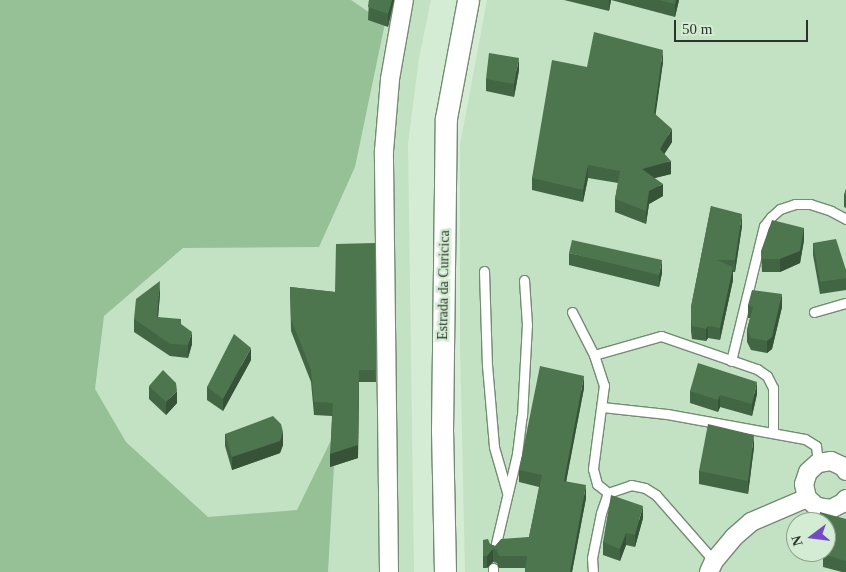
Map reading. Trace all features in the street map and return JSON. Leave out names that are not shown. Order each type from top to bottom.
[{"type":"street","points":[[389,572],[384,151],[390,79],[404,0]]},
{"type":"street","name":"Estrada da Curicica","points":[[445,572],[442,432],[446,118],[468,0]]},
{"type":"street","points":[[846,471],[844,467],[831,461],[818,463],[808,472],[804,484],[807,498],[818,507],[831,509],[843,503],[846,499]]},
{"type":"street","points":[[711,566],[734,536],[751,522],[807,498]]},
{"type":"lane","points":[[731,361],[764,226],[771,217],[780,209],[795,204],[810,204],[831,211],[846,219]]},
{"type":"lane","points":[[484,270],[487,365],[494,447],[507,492]]},
{"type":"lane","points":[[494,552],[516,454],[522,416],[526,325],[524,280]]},
{"type":"lane","points":[[814,312],[846,303]]},
{"type":"lane","points":[[572,312],[594,355],[604,385],[593,469],[597,484],[608,493]]},
{"type":"lane","points":[[594,355],[661,336],[757,369],[767,376],[773,388],[773,433]]},
{"type":"lane","points":[[602,407],[667,414],[812,442],[818,452],[818,463]]},
{"type":"lane","points":[[608,493],[631,485],[645,488],[656,495],[711,566]]},
{"type":"lane","points":[[593,572],[592,558],[601,513],[608,493]]},
{"type":"shaded area","points":[[0,0],[351,0],[385,23],[355,167],[319,247],[183,248],[104,316],[95,389],[126,442],[208,517],[297,510],[336,430],[328,572],[0,572]]},
{"type":"shaded area","points":[[315,0],[431,0],[419,58],[408,144],[414,572],[258,572],[85,423],[94,296]]},
{"type":"shaded area","points":[[487,0],[846,0],[846,572],[465,572],[460,342],[460,145]]},
{"type":"building","points":[[369,0],[392,0],[388,14],[368,7]]},
{"type":"building","points":[[659,0],[676,0],[675,4]]},
{"type":"building","points":[[594,32],[663,50],[654,113],[672,129],[660,149],[671,161],[642,169],[663,184],[649,191],[646,211],[615,199],[620,171],[588,165],[583,190],[532,178],[552,60],[587,67]]},
{"type":"building","points":[[489,53],[519,58],[514,84],[486,79]]},
{"type":"building","points":[[711,206],[742,214],[735,260],[717,260],[733,267],[720,328],[708,326],[706,329],[692,326],[691,307]]},
{"type":"building","points":[[772,220],[804,228],[800,251],[780,259],[762,259],[761,251]]},
{"type":"building","points":[[836,239],[846,270],[846,278],[820,282],[813,243]]},
{"type":"building","points":[[572,240],[662,260],[659,275],[569,253]]},
{"type":"building","points":[[375,243],[376,370],[359,370],[358,445],[330,454],[333,403],[314,402],[311,370],[291,319],[290,287],[335,292],[336,244]]},
{"type":"building","points":[[160,281],[157,317],[181,319],[181,324],[192,332],[188,345],[170,344],[134,319],[136,299]]},
{"type":"building","points":[[752,290],[782,294],[772,337],[767,341],[751,338],[747,330],[753,307],[748,305]]},
{"type":"building","points":[[234,334],[251,348],[223,399],[207,387]]},
{"type":"building","points":[[698,363],[757,382],[752,404],[720,395],[718,400],[690,391]]},
{"type":"building","points":[[540,366],[584,376],[564,481],[586,485],[570,572],[525,572],[527,556],[499,556],[497,550],[493,549],[487,556],[483,556],[483,540],[488,539],[490,544],[495,546],[501,539],[529,537],[542,475],[519,470]]},
{"type":"building","points":[[163,370],[176,383],[177,391],[166,402],[149,386]]},
{"type":"building","points":[[273,416],[281,424],[283,432],[280,441],[232,457],[225,434]]},
{"type":"building","points":[[708,424],[754,435],[748,481],[699,471]]},
{"type":"building","points":[[611,495],[643,506],[635,535],[626,533],[620,549],[603,542]]},
{"type":"building","points":[[836,516],[846,519],[846,561],[836,558]]}]
